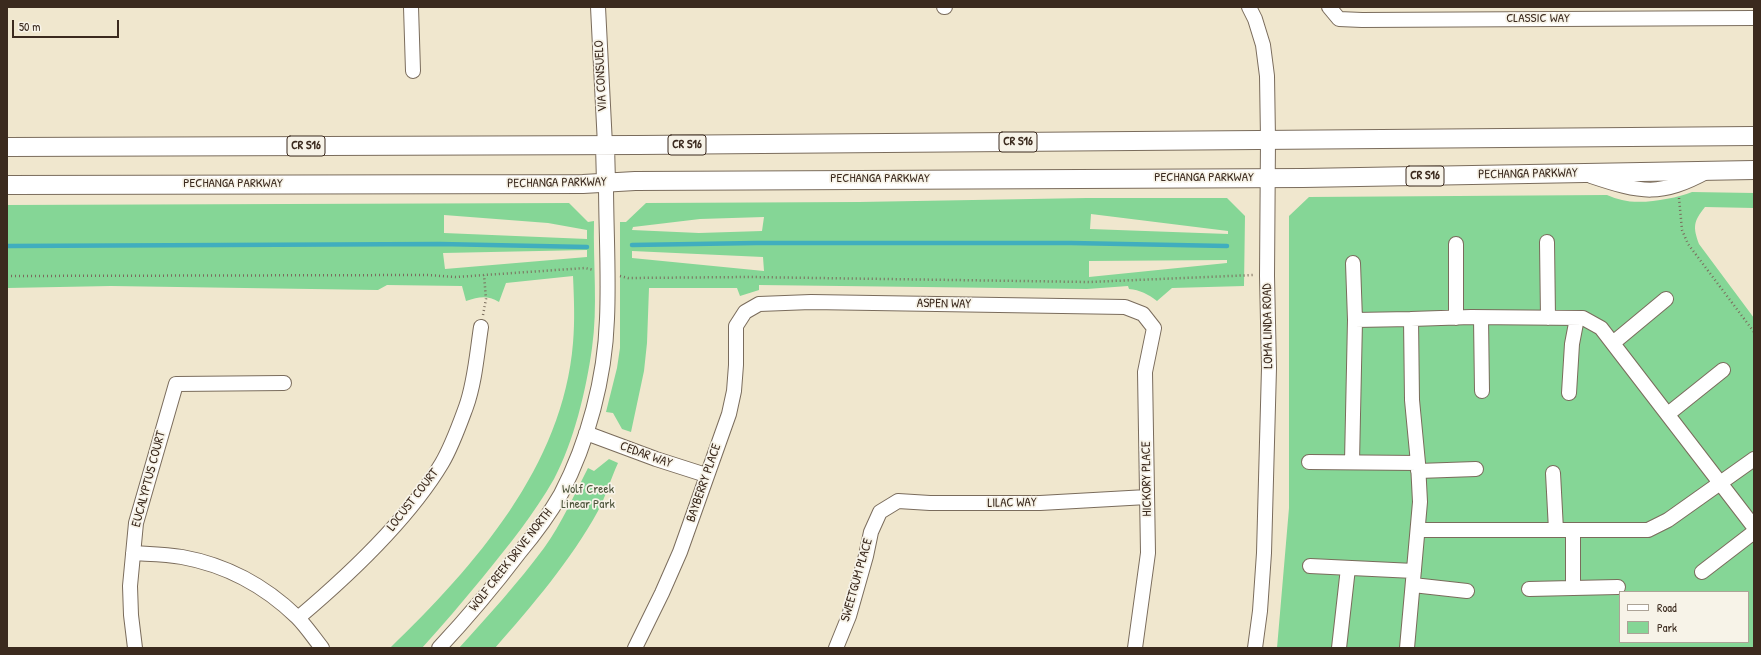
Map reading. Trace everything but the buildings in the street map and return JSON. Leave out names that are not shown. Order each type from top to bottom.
[{"type":"main road","name":"CR S16","points":[[7,147],[1243,141],[1268,139],[1754,136]]},
{"type":"main road","points":[[606,145],[606,183]]},
{"type":"main road","name":"PECHANGA PARKWAY","points":[[7,185],[1268,179],[1754,170]]},
{"type":"street","points":[[411,7],[413,71]]},
{"type":"street","name":"VIA CONSUELO","points":[[598,7],[606,145]]},
{"type":"street","name":"LOMA LINDA ROAD","points":[[1249,7],[1255,19],[1263,45],[1267,76],[1268,139],[1267,276],[1269,368],[1264,554],[1260,611],[1255,648]]},
{"type":"street","name":"CLASSIC WAY","points":[[1329,7],[1339,19],[1362,20],[1754,18]]},
{"type":"street","name":"WOLF CREEK DRIVE NORTH","points":[[439,648],[502,575],[533,535],[560,494],[575,463],[586,433],[602,366],[607,320],[606,183]]},
{"type":"street","points":[[1546,242],[1548,318]]},
{"type":"street","points":[[1456,244],[1456,318]]},
{"type":"street","points":[[1352,462],[1355,320],[1353,263]]},
{"type":"street","points":[[1613,342],[1666,298]]},
{"type":"street","name":"ASPEN WAY","points":[[745,312],[759,304],[811,302],[1126,307],[1143,314]]},
{"type":"street","name":"BAYBERRY PLACE","points":[[635,648],[680,552],[728,414],[734,391],[736,326],[745,312]]},
{"type":"street","name":"HICKORY PLACE","points":[[1135,648],[1148,553],[1145,372],[1154,328],[1143,314]]},
{"type":"street","points":[[1481,318],[1482,391]]},
{"type":"street","points":[[1569,393],[1572,344],[1577,318]]},
{"type":"street","points":[[1355,320],[1583,318],[1601,328],[1613,342],[1754,527]]},
{"type":"street","points":[[1407,648],[1420,502],[1412,400],[1411,319]]},
{"type":"street","name":"LOCUST COURT","points":[[298,618],[356,567],[428,485],[453,440],[466,406],[474,375],[481,327]]},
{"type":"street","points":[[1668,414],[1723,370]]},
{"type":"street","name":"EUCALYPTUS COURT","points":[[135,648],[130,615],[130,586],[136,523],[176,384],[284,383]]},
{"type":"street","name":"CEDAR WAY","points":[[586,433],[656,459],[706,475]]},
{"type":"street","points":[[1418,530],[1648,530],[1668,520],[1754,459]]},
{"type":"street","points":[[1309,462],[1352,462],[1418,467],[1476,469]]},
{"type":"street","points":[[1554,473],[1556,530]]},
{"type":"street","name":"LILAC WAY","points":[[880,512],[898,502],[930,504],[1040,502],[1147,496]]},
{"type":"street","name":"SWEETGUM PLACE","points":[[836,648],[849,616],[866,556],[871,532],[880,512]]},
{"type":"street","points":[[1573,588],[1574,530]]},
{"type":"street","points":[[1702,572],[1754,532]]},
{"type":"street","points":[[133,553],[181,556],[212,564],[243,576],[271,595],[298,618],[322,648]]},
{"type":"street","points":[[1310,566],[1348,568],[1414,578],[1467,591]]},
{"type":"street","points":[[1339,648],[1348,568]]},
{"type":"street","points":[[1529,588],[1618,587]]},
{"type":"path","points":[[1679,198],[1682,230],[1688,244],[1754,332]]},
{"type":"path","points":[[7,276],[427,275],[456,277],[585,268],[628,278],[750,277],[1089,282],[1267,276]]},
{"type":"path","points":[[481,327],[486,299],[484,275]]},
{"type":"green space","points":[[1692,192],[1754,193],[1754,208],[1705,207],[1696,221],[1695,229],[1699,244],[1754,318],[1754,648],[1277,648],[1289,508],[1289,216],[1309,197],[1607,195],[1616,199],[1638,202],[1667,199]]},
{"type":"green space","points":[[1087,198],[1227,198],[1245,216],[1244,286],[1172,288],[1157,301],[1137,290],[1129,289],[1128,286],[1087,289],[759,285],[759,290],[740,296],[737,288],[649,288],[647,343],[644,371],[631,432],[622,429],[613,413],[606,412],[617,368],[620,348],[620,222],[626,222],[646,203],[859,202]],"holes":[[[1091,214],[1228,231],[1228,234],[1090,229]],[[764,217],[762,231],[699,233],[632,230],[633,227],[700,219]],[[632,251],[763,257],[764,271],[632,258]],[[1227,260],[1227,263],[1089,277],[1089,261]]]},
{"type":"green space","points":[[569,203],[588,222],[594,221],[595,317],[592,348],[583,398],[568,449],[554,479],[530,517],[512,541],[422,648],[390,648],[453,583],[483,548],[510,511],[533,472],[552,431],[566,388],[574,335],[573,276],[506,283],[499,302],[491,298],[483,297],[466,301],[462,286],[387,285],[378,290],[111,286],[7,288],[7,205]],"holes":[[[444,215],[548,223],[587,230],[587,239],[444,233]],[[587,250],[587,257],[445,269],[443,253]]]},
{"type":"green space","name":"Wolf Creek Linear Park","points":[[609,459],[618,463],[601,505],[576,547],[550,582],[495,648],[459,648],[492,612],[544,548],[562,519],[588,468],[594,471]]},
{"type":"waterway","points":[[632,245],[756,243],[1071,243],[1227,246]]},
{"type":"waterway","points":[[7,246],[440,244],[587,247]]}]
